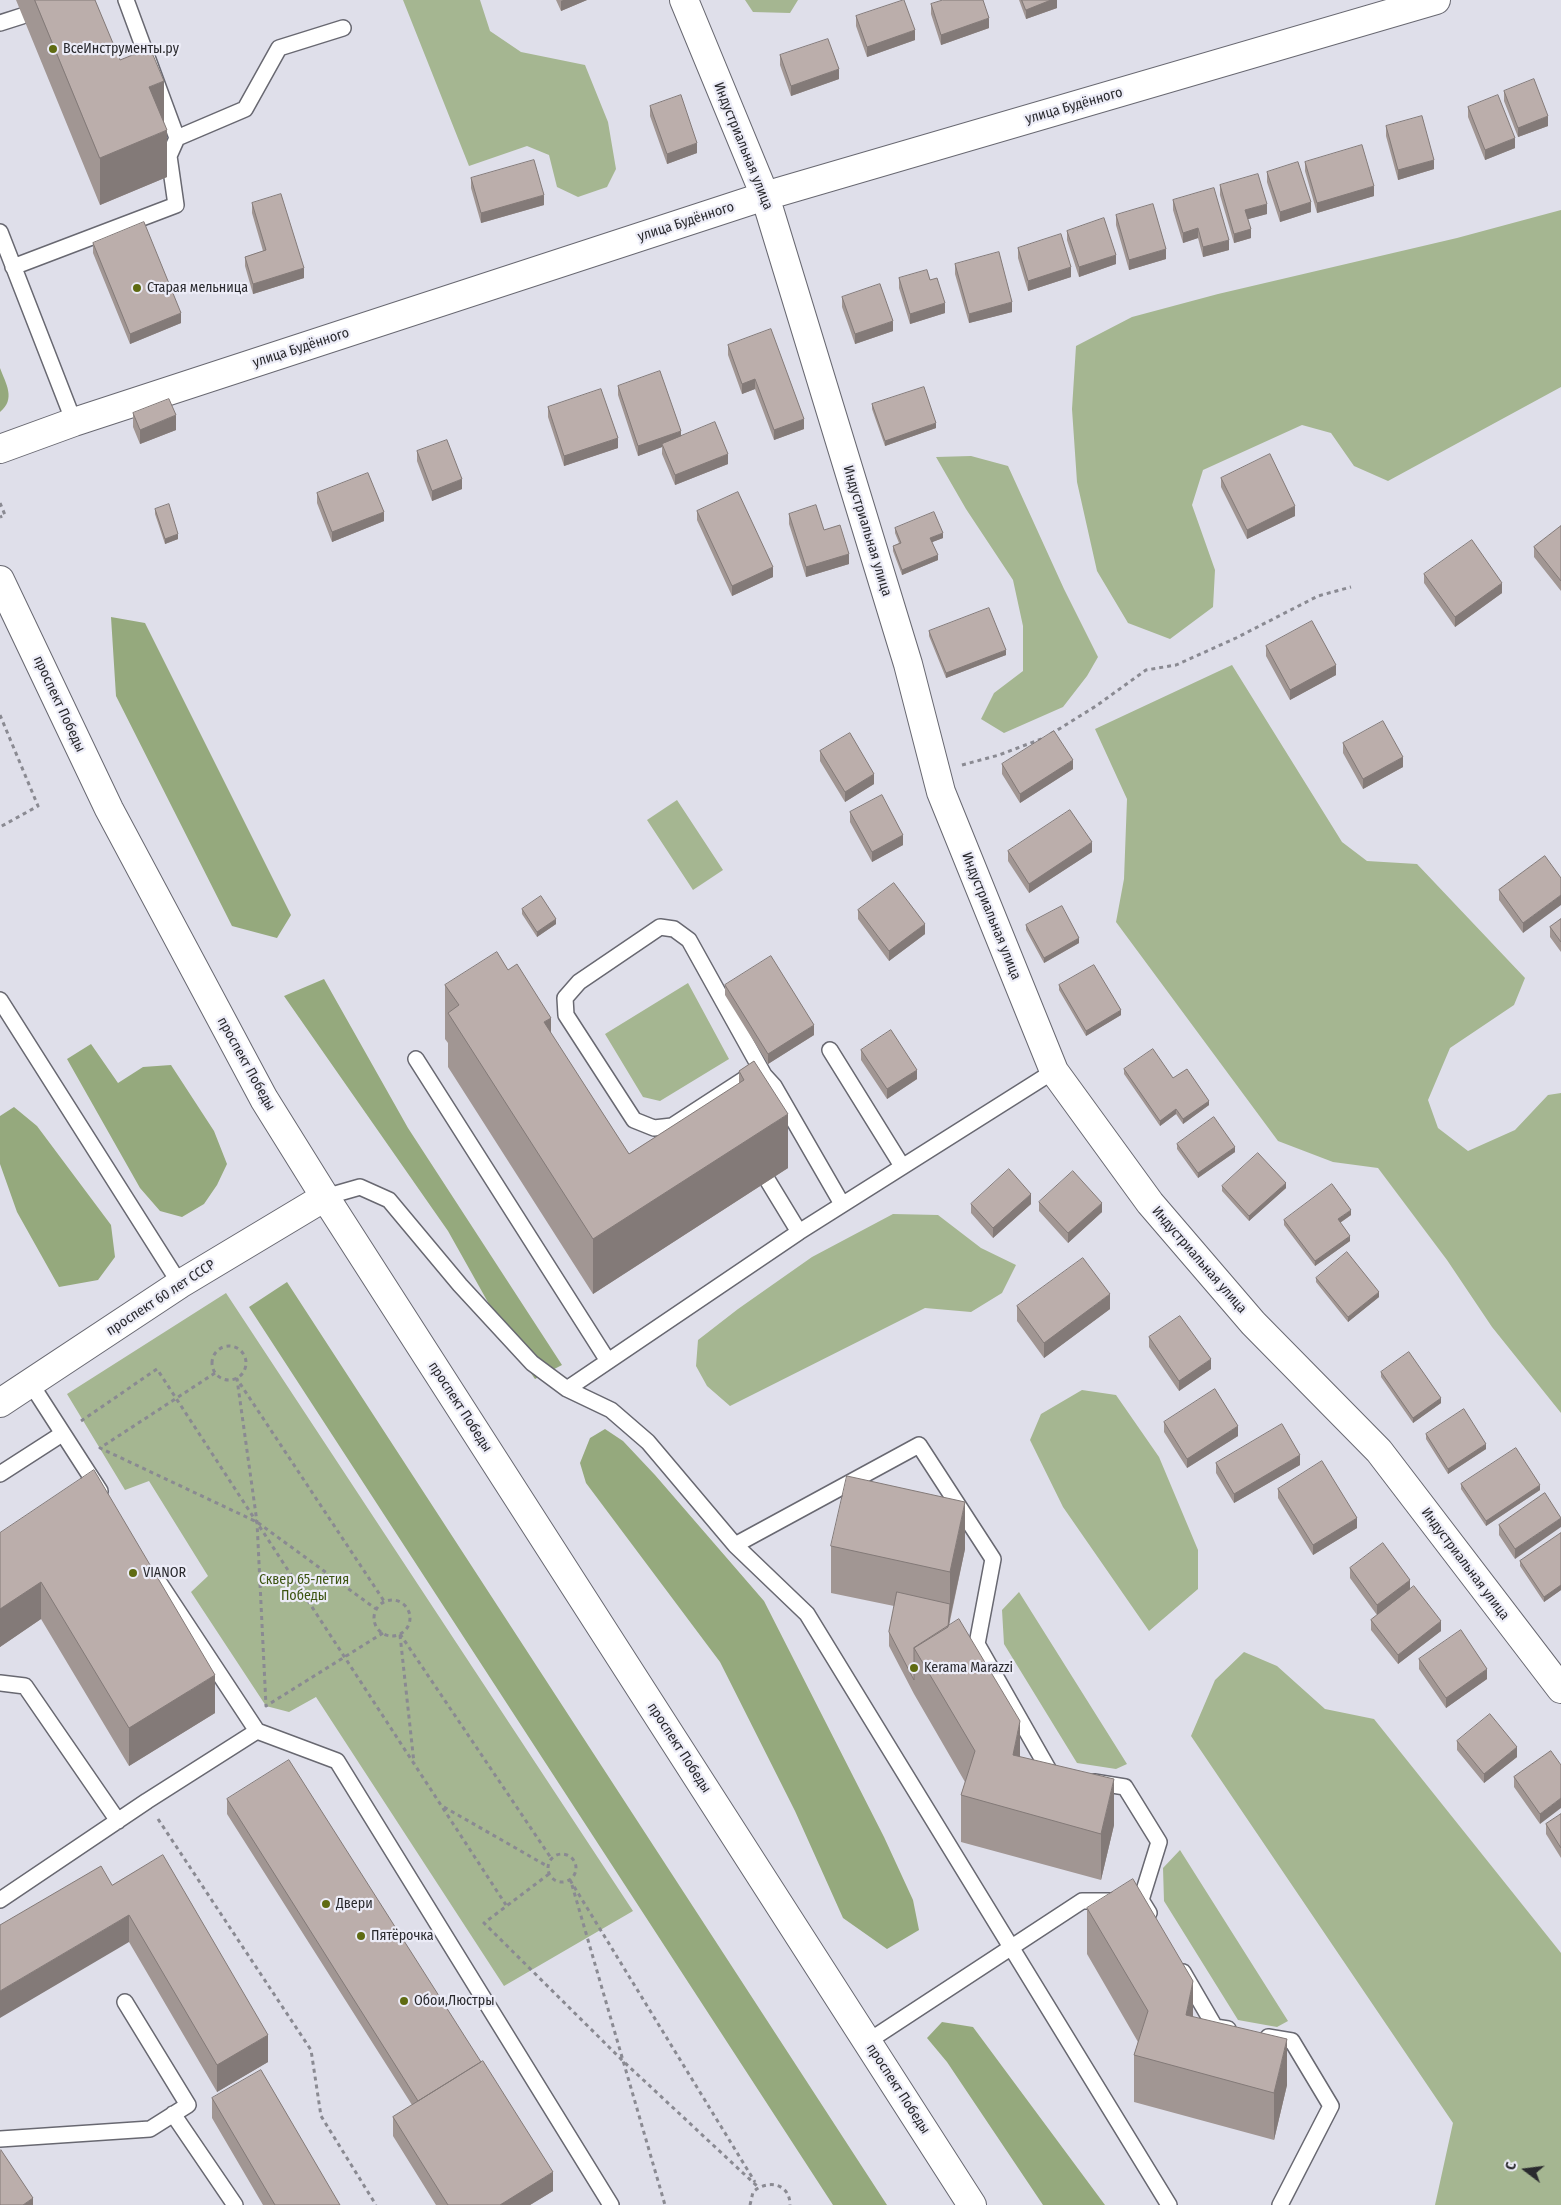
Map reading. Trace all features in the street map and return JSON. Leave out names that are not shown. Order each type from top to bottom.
[{"type":"street","name":"Индустриальная улица","points":[[684,0],[765,196],[908,664],[941,792],[1054,1071],[1150,1203],[1253,1324],[1379,1451],[1561,1689]]},
{"type":"street","name":"улица Будённого","points":[[0,449],[74,422],[765,196],[1436,0]]},
{"type":"street","name":"проспект Победы","points":[[0,580],[109,809],[264,1099],[325,1198],[972,2205]]},
{"type":"street","name":"проспект 60 лет СССР","points":[[0,1403],[180,1284],[325,1198]]},
{"type":"lane","points":[[126,0],[177,138]]},
{"type":"lane","points":[[0,24],[22,16]]},
{"type":"lane","points":[[13,267],[176,205],[169,156],[177,138],[245,109],[279,48],[343,28]]},
{"type":"lane","points":[[0,232],[74,422]]},
{"type":"lane","points":[[764,1075],[749,1076],[672,1126],[654,1128],[634,1120],[566,1015],[565,998],[579,982],[660,927],[674,929],[689,940],[764,1075],[774,1086],[842,1204]]},
{"type":"lane","points":[[0,1000],[180,1284]]},
{"type":"lane","points":[[830,1050],[902,1166]]},
{"type":"lane","points":[[416,1059],[608,1362]]},
{"type":"lane","points":[[567,1390],[799,1232],[1054,1071]]},
{"type":"lane","points":[[768,1181],[799,1232]]},
{"type":"lane","points":[[325,1198],[360,1187],[389,1200],[460,1285],[532,1363],[567,1390],[611,1410],[648,1442],[735,1545],[807,1614],[1169,2205]]},
{"type":"lane","points":[[31,1384],[105,1500]]},
{"type":"lane","points":[[0,1474],[62,1434]]},
{"type":"lane","points":[[735,1545],[919,1445],[993,1559],[977,1644],[1051,1774],[1125,1787],[1159,1842],[1142,1900],[1156,1926]]},
{"type":"lane","points":[[154,1574],[257,1731],[337,1761],[611,2205]]},
{"type":"lane","points":[[0,1683],[24,1686],[118,1821]]},
{"type":"lane","points":[[0,1900],[147,1801],[257,1731]]},
{"type":"lane","points":[[867,2042],[1082,1901],[1142,1900]]},
{"type":"lane","points":[[1176,1960],[1215,2027],[1292,2041],[1331,2106],[1280,2205]]},
{"type":"lane","points":[[0,2139],[150,2129],[188,2105],[125,2002]]},
{"type":"lane","points":[[173,2114],[235,2205]]},
{"type":"path","points":[[0,503],[5,515],[0,518]]},
{"type":"path","points":[[936,772],[999,755],[1046,737],[1096,706],[1146,670],[1176,665],[1236,638],[1318,596],[1351,587]]},
{"type":"path","points":[[0,715],[38,806],[0,827]]},
{"type":"path","points":[[228,1345],[239,1348],[247,1358],[245,1370],[237,1379],[225,1380],[215,1373],[212,1361],[217,1350],[228,1345]]},
{"type":"path","points":[[62,1434],[157,1369],[506,1905]]},
{"type":"path","points":[[215,1373],[100,1448],[257,1522],[376,1609]]},
{"type":"path","points":[[237,1379],[257,1522],[266,1706],[383,1633]]},
{"type":"path","points":[[237,1379],[384,1601]]},
{"type":"path","points":[[396,1600],[405,1605],[410,1615],[408,1626],[400,1634],[391,1636],[383,1633],[375,1623],[376,1609],[384,1601],[396,1600]]},
{"type":"path","points":[[400,1634],[414,1764]]},
{"type":"path","points":[[400,1634],[551,1858]]},
{"type":"path","points":[[147,1801],[311,2050],[321,2116],[376,2205]]},
{"type":"path","points":[[442,1806],[547,1866]]},
{"type":"path","points":[[558,1854],[566,1854],[573,1858],[577,1865],[575,1873],[570,1880],[562,1882],[554,1880],[549,1874],[547,1866],[551,1858],[558,1854]]},
{"type":"path","points":[[549,1874],[484,1922],[623,2062],[758,2187]]},
{"type":"path","points":[[570,1880],[665,2205]]},
{"type":"path","points":[[570,1880],[758,2187]]},
{"type":"path","points":[[750,2205],[753,2192],[764,2184],[778,2185],[788,2193],[790,2205]]},
{"type":"green space","points":[[403,0],[480,0],[490,31],[521,52],[585,65],[608,122],[616,169],[607,187],[578,197],[557,187],[549,155],[527,146],[469,166]]},
{"type":"green space","points":[[745,0],[798,0],[790,13],[753,12]]},
{"type":"green space","points":[[1561,210],[1561,387],[1388,481],[1354,466],[1331,433],[1302,425],[1203,470],[1192,505],[1215,570],[1213,607],[1170,639],[1128,623],[1097,571],[1077,482],[1072,409],[1076,346],[1132,317],[1218,294],[1457,238]]},
{"type":"green space","points":[[0,368],[9,397],[5,407],[0,412]]},
{"type":"green space","points":[[971,456],[1008,466],[1064,589],[1098,657],[1087,676],[1063,707],[1004,733],[981,719],[994,693],[1023,671],[1023,626],[1013,580],[966,509],[936,457]]},
{"type":"green space","points":[[111,617],[145,623],[291,915],[277,938],[232,926],[116,696]]},
{"type":"green space","points":[[1232,665],[1342,842],[1367,861],[1417,864],[1525,978],[1514,1005],[1450,1048],[1428,1100],[1438,1128],[1468,1151],[1515,1130],[1548,1095],[1561,1093],[1561,1413],[1492,1327],[1447,1260],[1378,1168],[1333,1162],[1278,1141],[1116,922],[1124,879],[1127,799],[1095,729]]},
{"type":"green space","points":[[677,800],[723,870],[693,890],[647,820]]},
{"type":"green space","points":[[324,979],[408,1128],[562,1365],[535,1379],[512,1345],[448,1231],[284,996]]},
{"type":"green space","points":[[688,983],[729,1059],[660,1101],[643,1097],[605,1034]]},
{"type":"green space","points":[[91,1044],[118,1083],[143,1067],[171,1065],[214,1131],[227,1164],[217,1185],[204,1204],[182,1217],[160,1211],[140,1188],[67,1059]]},
{"type":"green space","points":[[14,1107],[37,1126],[111,1225],[115,1257],[98,1280],[59,1287],[17,1212],[0,1164],[0,1116]]},
{"type":"green space","points":[[893,1214],[938,1215],[981,1248],[1016,1265],[1002,1293],[971,1312],[925,1308],[730,1406],[707,1386],[696,1366],[698,1340],[738,1309],[812,1257]]},
{"type":"green space","points":[[287,1282],[887,2205],[833,2205],[249,1307]]},
{"type":"green space","name":"Сквер 65-летия Победы","points":[[226,1293],[633,1911],[504,1986],[316,1697],[289,1712],[266,1706],[191,1592],[208,1576],[149,1481],[125,1490],[67,1394]]},
{"type":"green space","points":[[1082,1390],[1116,1395],[1159,1457],[1198,1550],[1198,1589],[1149,1631],[1063,1507],[1030,1440],[1041,1414]]},
{"type":"green space","points":[[605,1429],[623,1441],[655,1475],[764,1601],[884,1837],[913,1900],[919,1930],[887,1949],[843,1918],[795,1811],[720,1662],[586,1483],[580,1463],[590,1438]]},
{"type":"green space","points":[[1019,1592],[1127,1764],[1116,1769],[1077,1763],[1004,1644],[1002,1610]]},
{"type":"green space","points":[[1244,1652],[1277,1666],[1325,1709],[1374,1719],[1561,1953],[1561,2205],[1435,2205],[1453,2123],[1191,1736],[1215,1680]]},
{"type":"green space","points":[[1180,1850],[1288,2021],[1277,2027],[1238,2020],[1164,1901],[1163,1868]]},
{"type":"green space","points":[[942,2022],[973,2027],[1105,2205],[1043,2205],[947,2062],[927,2038]]},
{"type":"building","points":[[35,0],[95,0],[120,60],[150,48],[164,81],[149,87],[167,130],[100,158]]},
{"type":"building","points":[[904,0],[915,30],[867,47],[856,16]]},
{"type":"building","points":[[943,0],[983,0],[989,18],[941,35],[931,4]]},
{"type":"building","points":[[1022,0],[1051,0],[1026,10]]},
{"type":"building","points":[[828,39],[839,69],[791,86],[780,55]]},
{"type":"building","points":[[1534,79],[1548,116],[1518,128],[1504,91]]},
{"type":"building","points":[[681,95],[697,143],[667,154],[650,106]]},
{"type":"building","points":[[1498,95],[1515,138],[1485,150],[1468,107]]},
{"type":"building","points":[[1422,116],[1434,160],[1398,170],[1386,126]]},
{"type":"building","points":[[1362,145],[1374,186],[1317,203],[1305,162]]},
{"type":"building","points":[[534,160],[544,195],[481,213],[471,178]]},
{"type":"building","points":[[1298,162],[1311,202],[1280,212],[1267,172]]},
{"type":"building","points":[[1258,174],[1267,204],[1245,210],[1251,229],[1234,234],[1220,185]]},
{"type":"building","points":[[1214,188],[1229,240],[1203,247],[1198,228],[1183,233],[1173,200]]},
{"type":"building","points":[[281,194],[304,268],[253,284],[245,257],[266,250],[252,203]]},
{"type":"building","points":[[1153,204],[1166,249],[1129,260],[1116,215]]},
{"type":"building","points":[[1104,218],[1116,255],[1079,267],[1067,231]]},
{"type":"building","name":"Старая мельница","points":[[144,222],[181,313],[130,334],[93,243]]},
{"type":"building","points":[[1061,234],[1071,267],[1028,281],[1018,248]]},
{"type":"building","points":[[999,252],[1012,302],[969,314],[955,264]]},
{"type":"building","points":[[927,270],[930,280],[937,278],[945,303],[910,314],[899,278]]},
{"type":"building","points":[[880,284],[893,321],[855,334],[842,297]]},
{"type":"building","points":[[771,329],[804,419],[774,430],[755,379],[742,384],[728,345]]},
{"type":"building","points":[[660,371],[681,431],[638,446],[618,386]]},
{"type":"building","points":[[924,387],[936,423],[885,441],[872,404]]},
{"type":"building","points":[[601,389],[618,438],[564,456],[548,407]]},
{"type":"building","points":[[169,399],[176,415],[140,430],[133,413]]},
{"type":"building","points":[[715,422],[728,454],[675,475],[662,444]]},
{"type":"building","points":[[447,440],[462,479],[432,491],[417,451]]},
{"type":"building","points":[[1270,454],[1295,506],[1247,530],[1221,478]]},
{"type":"building","points":[[368,473],[384,512],[332,532],[317,493]]},
{"type":"building","points":[[738,492],[773,567],[732,586],[697,511]]},
{"type":"building","points":[[169,504],[178,534],[165,539],[155,509]]},
{"type":"building","points":[[816,505],[824,530],[840,525],[849,554],[806,567],[789,514]]},
{"type":"building","points":[[934,512],[943,533],[930,538],[938,555],[902,570],[893,546],[901,543],[895,528]]},
{"type":"building","points":[[1561,526],[1561,581],[1534,547]]},
{"type":"building","points":[[1472,540],[1502,583],[1455,617],[1424,574]]},
{"type":"building","points":[[989,608],[1006,650],[946,673],[929,631]]},
{"type":"building","points":[[1312,621],[1336,665],[1290,690],[1266,646]]},
{"type":"building","points":[[1383,721],[1403,757],[1363,779],[1343,743]]},
{"type":"building","points":[[1054,731],[1073,760],[1020,794],[1002,764]]},
{"type":"building","points":[[850,733],[874,774],[845,792],[820,751]]},
{"type":"building","points":[[882,795],[903,835],[872,852],[850,812]]},
{"type":"building","points":[[1070,810],[1092,842],[1029,884],[1008,851]]},
{"type":"building","points":[[1545,856],[1561,878],[1561,895],[1523,923],[1499,890]]},
{"type":"building","points":[[894,883],[925,924],[889,951],[858,910]]},
{"type":"building","points":[[541,896],[556,919],[537,932],[522,909]]},
{"type":"building","points":[[1062,906],[1079,938],[1044,958],[1026,925]]},
{"type":"building","points":[[1561,919],[1561,942],[1550,927]]},
{"type":"building","points":[[497,952],[508,970],[517,964],[551,1018],[544,1022],[629,1154],[744,1080],[739,1071],[754,1061],[788,1114],[593,1239],[448,1013],[459,1005],[445,985]]},
{"type":"building","points":[[771,956],[814,1025],[768,1054],[725,985]]},
{"type":"building","points":[[1094,965],[1121,1010],[1086,1031],[1059,985]]},
{"type":"building","points":[[891,1030],[917,1070],[887,1089],[861,1050]]},
{"type":"building","points":[[1153,1049],[1173,1078],[1187,1069],[1209,1101],[1183,1119],[1176,1109],[1160,1121],[1124,1069]]},
{"type":"building","points":[[1214,1117],[1235,1147],[1198,1173],[1177,1144]]},
{"type":"building","points":[[1258,1153],[1286,1183],[1249,1216],[1222,1186]]},
{"type":"building","points":[[1009,1169],[1031,1194],[993,1228],[971,1204]]},
{"type":"building","points":[[1073,1171],[1102,1203],[1068,1233],[1039,1202]]},
{"type":"building","points":[[1332,1184],[1351,1210],[1338,1219],[1350,1236],[1315,1261],[1284,1220]]},
{"type":"building","points":[[1347,1252],[1379,1292],[1348,1317],[1316,1278]]},
{"type":"building","points":[[1083,1258],[1110,1294],[1044,1343],[1017,1306]]},
{"type":"building","points":[[1180,1316],[1211,1359],[1179,1381],[1149,1337]]},
{"type":"building","points":[[1409,1352],[1441,1398],[1413,1418],[1381,1372]]},
{"type":"building","points":[[1215,1389],[1238,1426],[1187,1459],[1164,1422]]},
{"type":"building","points":[[1464,1409],[1486,1444],[1448,1469],[1426,1434]]},
{"type":"building","points":[[1282,1424],[1300,1455],[1234,1494],[1216,1463]]},
{"type":"building","points":[[1516,1448],[1540,1485],[1486,1521],[1461,1484]]},
{"type":"building","points":[[1322,1461],[1357,1518],[1313,1545],[1278,1489]]},
{"type":"building","points":[[94,1470],[215,1675],[129,1728],[41,1582],[0,1609],[0,1533]]},
{"type":"building","points":[[847,1476],[965,1502],[950,1572],[831,1546]]},
{"type":"building","points":[[1545,1493],[1561,1518],[1515,1549],[1499,1525]]},
{"type":"building","points":[[1561,1533],[1561,1585],[1544,1597],[1520,1561]]},
{"type":"building","points":[[1383,1543],[1410,1580],[1377,1605],[1350,1568]]},
{"type":"building","points":[[1414,1586],[1441,1621],[1398,1655],[1371,1620]]},
{"type":"building","points":[[897,1592],[950,1604],[948,1627],[914,1648],[914,1680],[889,1632]]},
{"type":"building","points":[[959,1619],[1020,1721],[1013,1755],[1114,1779],[1101,1834],[961,1795],[975,1751],[914,1648]]},
{"type":"building","points":[[1461,1630],[1487,1669],[1446,1698],[1419,1659]]},
{"type":"building","points":[[1490,1714],[1517,1747],[1484,1774],[1457,1741]]},
{"type":"building","points":[[1551,1751],[1561,1765],[1561,1798],[1540,1814],[1514,1777]]},
{"type":"building","points":[[289,1760],[481,2062],[418,2101],[227,1799]]},
{"type":"building","points":[[1561,1814],[1561,1848],[1546,1824]]},
{"type":"building","points":[[163,1855],[268,2035],[217,2065],[129,1915],[0,1991],[0,1925],[101,1866],[112,1885]]},
{"type":"building","points":[[1133,1879],[1193,1981],[1186,2015],[1287,2039],[1274,2093],[1134,2055],[1148,2011],[1087,1908]]},
{"type":"building","points":[[483,2061],[553,2172],[500,2205],[448,2205],[393,2117]]},
{"type":"building","points":[[261,2070],[340,2205],[275,2205],[212,2098]]},
{"type":"building","points":[[1,2150],[33,2198],[23,2205],[0,2205]]},
{"type":"place","name":"ВсеИнструменты.ру","points":[[53,49]]},
{"type":"place","name":"Старая мельница","points":[[137,288]]},
{"type":"place","name":"VIANOR","points":[[133,1573]]},
{"type":"place","name":"Kerama Marazzi","points":[[914,1668]]},
{"type":"place","name":"Двери","points":[[326,1904]]},
{"type":"place","name":"Пятёрочка","points":[[361,1936]]},
{"type":"place","name":"Обои,Люстры","points":[[404,2001]]}]
